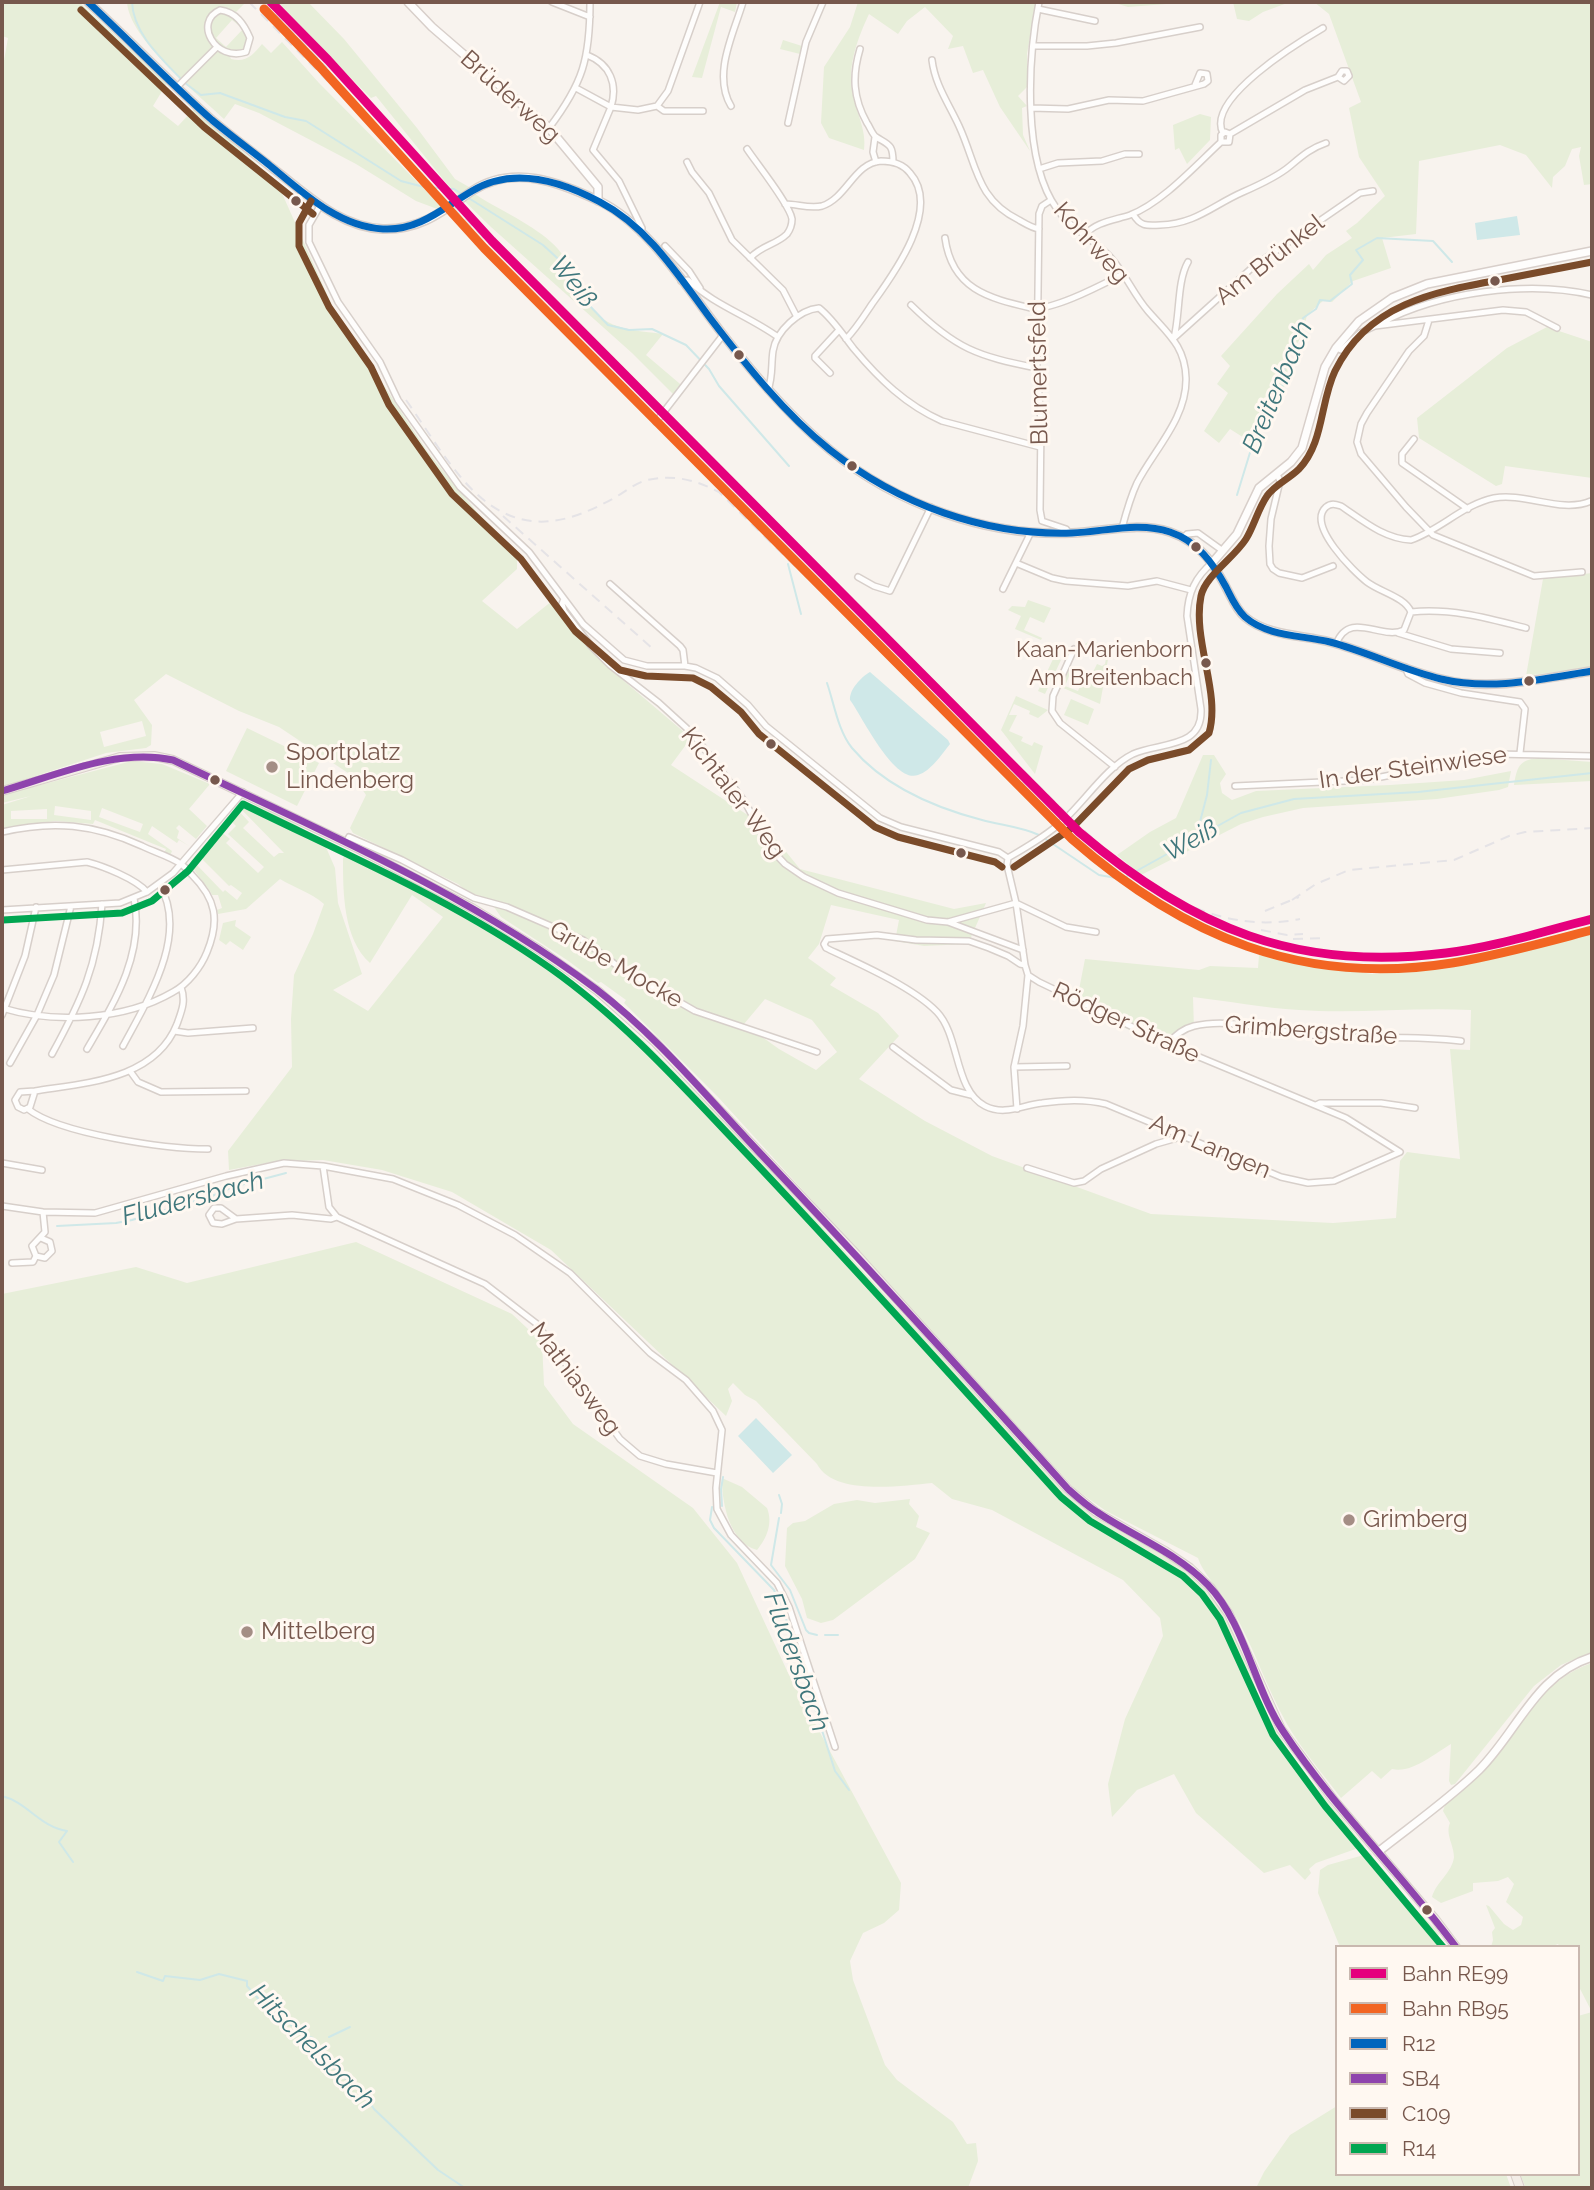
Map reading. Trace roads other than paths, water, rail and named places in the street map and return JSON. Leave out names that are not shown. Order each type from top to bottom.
[{"type":"main road","points":[[88,2],[225,131],[320,206],[346,220],[387,229],[406,227],[431,220],[472,192],[498,179],[524,176],[538,178],[598,201],[617,212],[641,233],[797,422],[871,479],[930,507],[994,527],[1031,532],[1069,533],[1150,528],[1182,538],[1213,562],[1235,605],[1247,620],[1267,629],[1336,644],[1441,679],[1484,685],[1592,671]]},
{"type":"main road","name":"Brüderweg","points":[[408,2],[432,27],[549,128],[596,183],[599,190],[598,201]]},
{"type":"main road","points":[[1213,562],[1237,534],[1259,488],[1291,463],[1301,447],[1309,428],[1319,383],[1336,348],[1359,321],[1375,308],[1408,290],[1451,278],[1592,251]]},
{"type":"main road","points":[[2,791],[120,757],[145,755],[173,760],[359,849],[472,908],[530,943],[598,991],[655,1042],[856,1254],[1068,1489],[1096,1512],[1176,1558],[1210,1587],[1229,1614],[1281,1729],[1313,1774],[1454,1945]]},
{"type":"main road","points":[[1378,1852],[1482,1767],[1549,1681],[1571,1665],[1592,1657]]},
{"type":"street","points":[[552,2],[590,17]]},
{"type":"street","points":[[549,128],[571,99],[587,55],[590,2]]},
{"type":"street","points":[[576,88],[611,107],[638,110],[657,106],[668,91],[701,2]]},
{"type":"street","points":[[731,106],[727,100],[724,68],[743,2]]},
{"type":"street","points":[[788,123],[806,42],[822,2]]},
{"type":"street","name":"Kohrweg","points":[[1095,20],[1038,5],[1033,46],[1031,108],[1033,140],[1039,169],[1051,200],[1070,224],[1111,258],[1147,310],[1174,338],[1184,363],[1186,378],[1184,397],[1171,427],[1137,483],[1122,528]]},
{"type":"street","points":[[220,10],[230,12],[249,34],[248,49],[242,54],[234,54],[216,47],[210,34],[212,16],[220,10]]},
{"type":"street","points":[[1033,46],[1116,43],[1200,27]]},
{"type":"street","points":[[1226,134],[1220,127],[1220,119],[1245,84],[1269,63],[1323,28]]},
{"type":"street","points":[[179,85],[216,47]]},
{"type":"street","points":[[860,48],[854,71],[858,105],[875,136],[888,143],[893,162]]},
{"type":"street","points":[[587,55],[599,61],[611,75],[615,88],[611,107],[593,150],[618,181],[642,228],[641,233]]},
{"type":"street","points":[[932,61],[934,76],[959,125],[985,192],[992,202],[1013,218],[1039,229]]},
{"type":"street","points":[[1085,234],[1094,226],[1133,214],[1163,193],[1221,142],[1220,138],[1226,134],[1306,90],[1338,77]]},
{"type":"street","points":[[1031,108],[1068,109],[1109,100],[1143,100],[1195,85]]},
{"type":"street","points":[[657,106],[664,111],[703,111]]},
{"type":"street","points":[[875,136],[873,152],[876,162]]},
{"type":"street","points":[[1133,214],[1144,226],[1191,221],[1243,192],[1254,189],[1314,147],[1326,143]]},
{"type":"street","points":[[747,149],[792,216],[788,233],[764,245],[750,258]]},
{"type":"street","points":[[1039,169],[1058,163],[1102,162],[1125,154],[1139,154]]},
{"type":"street","points":[[687,162],[709,193],[732,240],[783,290],[797,317]]},
{"type":"street","points":[[785,204],[813,207],[827,204],[865,167],[876,162],[893,162],[908,170],[918,187],[916,227],[899,266],[846,339]]},
{"type":"street","name":"Am Brünkel","points":[[1174,338],[1254,266],[1360,193],[1373,191]]},
{"type":"street","name":"Blumertsfeld","points":[[1051,200],[1040,209],[1039,229],[1037,368],[1040,510],[1042,521],[1066,528],[1069,533]]},
{"type":"street","name":"Kichtaler Weg","points":[[320,206],[309,225],[309,242],[338,302],[385,370],[398,400],[460,487],[529,552],[583,624],[624,660],[647,666],[685,666]]},
{"type":"street","points":[[945,238],[956,270],[974,289],[993,298],[1038,309],[1123,274]]},
{"type":"street","points":[[665,246],[689,271],[700,288]]},
{"type":"street","name":"Kohrweg","points":[[1174,338],[1182,271],[1188,262]]},
{"type":"street","points":[[681,281],[688,280],[725,308],[763,326],[778,337]]},
{"type":"street","points":[[1336,348],[1341,350],[1360,333],[1402,313],[1497,290],[1563,289],[1592,295]]},
{"type":"street","points":[[911,305],[959,346],[1004,361],[1037,368]]},
{"type":"street","points":[[768,390],[773,347],[778,337],[797,317],[811,309],[819,308],[881,378],[927,414],[942,421],[1040,447]]},
{"type":"street","points":[[1375,326],[1487,311],[1518,311],[1534,315],[1557,328]]},
{"type":"street","points":[[1429,320],[1424,336],[1409,351],[1361,424],[1357,442],[1362,454],[1429,531],[1534,576],[1581,572]]},
{"type":"street","points":[[830,373],[816,356],[839,330]]},
{"type":"street","points":[[656,422],[723,335]]},
{"type":"street","points":[[1414,439],[1400,457],[1405,466],[1468,509]]},
{"type":"street","points":[[1277,474],[1280,481],[1271,519],[1269,546],[1273,569],[1279,573],[1303,578],[1333,566]]},
{"type":"street","points":[[1398,633],[1404,630],[1410,612],[1408,606],[1369,583],[1340,555],[1325,532],[1322,514],[1326,507],[1336,504],[1377,530],[1403,540],[1411,540],[1484,500],[1505,496],[1573,505],[1591,501]]},
{"type":"street","points":[[858,577],[890,591],[930,507]]},
{"type":"street","points":[[1003,589],[1031,532]]},
{"type":"street","points":[[1182,538],[1187,534],[1198,533],[1223,551]]},
{"type":"street","points":[[1016,562],[1052,578],[1066,581],[1128,586],[1157,581],[1191,590]]},
{"type":"street","points":[[610,584],[680,646],[685,666],[708,672],[717,678],[748,705],[766,726],[880,818],[901,827],[999,852],[1008,858],[1070,814],[1115,766],[1132,754],[1185,740],[1200,727],[1201,709],[1187,616],[1191,590],[1197,577],[1213,562]]},
{"type":"street","name":"Kichtaler Weg","points":[[564,599],[564,611],[591,646],[694,734],[745,802],[769,847],[785,864],[804,877],[838,892],[915,918],[948,922],[1023,950]]},
{"type":"street","points":[[1410,612],[1430,610],[1466,613],[1526,628]]},
{"type":"street","points":[[1336,644],[1342,633],[1352,628],[1398,633],[1451,649],[1500,653]]},
{"type":"street","points":[[1074,649],[1053,696],[1052,711],[1060,723],[1115,766]]},
{"type":"street","points":[[1405,667],[1408,674],[1425,683],[1461,693],[1520,702],[1525,709],[1520,753]]},
{"type":"street","name":"In der Steinwiese","points":[[1235,786],[1366,780],[1496,754],[1592,756]]},
{"type":"street","points":[[2,910],[102,904],[134,898],[147,892],[181,864],[240,791]]},
{"type":"street","points":[[2,832],[66,825],[88,827],[134,843],[181,864],[202,884],[210,898],[215,917],[211,943],[204,959],[181,987],[144,1005],[108,1014],[72,1017],[3,1011],[25,956],[36,908]]},
{"type":"street","name":"Grube Mocke","points":[[346,843],[349,837],[402,860],[474,898],[507,906],[583,940],[620,968],[695,1011],[817,1052]]},
{"type":"street","name":"Rödger Straße","points":[[1008,858],[1007,865],[1028,975],[1168,1044],[1346,1118],[1400,1152]]},
{"type":"street","points":[[2,870],[87,862],[142,886],[147,892]]},
{"type":"street","points":[[123,1046],[153,990],[170,933],[167,897],[159,884]]},
{"type":"street","points":[[87,1049],[125,978],[135,943],[137,913],[134,898]]},
{"type":"street","points":[[52,1054],[72,1017],[95,962],[102,904]]},
{"type":"street","points":[[1016,904],[1066,927],[1096,932]]},
{"type":"street","name":"Kichtaler Weg","points":[[948,922],[1016,904]]},
{"type":"street","points":[[10,1063],[37,1015],[54,975],[71,906]]},
{"type":"street","points":[[971,1095],[947,1030],[937,1012],[891,981],[826,948],[824,944],[827,939],[877,935],[916,940],[953,939],[989,948],[1025,965]]},
{"type":"street","points":[[1017,1109],[1014,1067],[1023,1026],[1028,975]]},
{"type":"street","points":[[181,987],[184,1005],[174,1031],[149,1060],[121,1075],[20,1092],[15,1103],[18,1107],[76,1129],[186,1148],[208,1149]]},
{"type":"street","name":"Grimbergstraße","points":[[1168,1044],[1177,1033],[1193,1026],[1210,1024],[1310,1035],[1461,1041]]},
{"type":"street","points":[[174,1031],[188,1033],[253,1028]]},
{"type":"street","name":"Am Langen","points":[[892,1047],[951,1090],[971,1095],[993,1109],[1006,1111],[1044,1102],[1094,1101],[1281,1177],[1308,1183],[1334,1181],[1400,1152]]},
{"type":"street","points":[[1014,1067],[1067,1066]]},
{"type":"street","points":[[130,1071],[138,1082],[161,1092],[246,1091]]},
{"type":"street","points":[[27,1109],[32,1104],[35,1091]]},
{"type":"street","points":[[1316,1105],[1381,1103],[1415,1108]]},
{"type":"street","points":[[1027,1168],[1074,1183],[1084,1181],[1101,1169],[1156,1144],[1184,1136]]},
{"type":"street","points":[[2,1163],[42,1170]]},
{"type":"street","points":[[2,1206],[43,1212],[95,1213],[275,1164],[323,1166],[393,1180],[458,1205],[515,1235],[570,1273],[650,1353],[686,1380],[713,1411],[722,1430],[717,1473],[717,1508],[730,1535],[777,1583],[789,1607],[835,1747]]},
{"type":"street","points":[[236,1219],[217,1207],[211,1210],[209,1215],[210,1220],[217,1224],[236,1219],[292,1215],[331,1219],[337,1217],[329,1207],[323,1166]]},
{"type":"street","points":[[12,1263],[33,1262],[36,1256],[32,1246],[46,1232],[43,1212]]},
{"type":"street","name":"Mathiasweg","points":[[337,1217],[485,1284],[537,1324],[620,1439],[640,1456],[666,1464],[717,1473]]},
{"type":"street","points":[[36,1256],[45,1258],[52,1251],[50,1242],[41,1238]]},
{"type":"water","points":[[1517,216],[1520,235],[1477,240],[1475,223]]},
{"type":"water","points":[[870,672],[948,740],[950,744],[923,773],[909,775],[889,759],[850,700],[856,684]]},
{"type":"water","points":[[756,1418],[792,1455],[773,1473],[738,1436]]},
{"type":"waterway","name":"Weiß","points":[[132,2],[137,24],[143,34],[157,54],[181,79]]},
{"type":"waterway","name":"Weiß","points":[[185,83],[201,95],[220,93],[285,117],[306,121],[401,181],[424,187],[454,189],[462,194]]},
{"type":"waterway","name":"Weiß","points":[[467,197],[543,245],[566,266],[588,304],[608,325],[629,330],[652,329],[686,345],[789,466]]},
{"type":"waterway","name":"Breitenbach","points":[[1237,495],[1264,407],[1276,397],[1283,384],[1286,356],[1298,335],[1303,318],[1316,309],[1320,300],[1330,301],[1352,284],[1350,275],[1363,260],[1356,250],[1377,238],[1433,241],[1452,262]]},
{"type":"waterway","name":"Weiß","points":[[788,564],[801,614]]},
{"type":"waterway","name":"Weiß","points":[[827,683],[847,741],[879,774],[912,794],[947,809],[1039,835]]},
{"type":"waterway","name":"Breitenbach","points":[[1196,837],[1207,795],[1211,760]]},
{"type":"waterway","name":"Weiß","points":[[1044,838],[1099,875],[1122,879],[1241,813],[1294,799],[1418,792],[1592,773]]},
{"type":"waterway","name":"Fludersbach","points":[[57,1226],[132,1220],[286,1173]]},
{"type":"waterway","name":"Fludersbach","points":[[722,1506],[723,1477]]},
{"type":"waterway","points":[[779,1495],[781,1513]]},
{"type":"waterway","name":"Fludersbach","points":[[712,1507],[710,1520],[714,1528],[774,1590],[788,1624],[835,1771],[849,1790]]},
{"type":"waterway","points":[[779,1518],[771,1565],[790,1590],[806,1630],[817,1635]]},
{"type":"waterway","points":[[825,1635],[838,1635]]},
{"type":"waterway","name":"Hitschelsbach","points":[[2,1796],[19,1803],[49,1825],[67,1831],[59,1842],[73,1862]]},
{"type":"waterway","name":"Hitschelsbach","points":[[137,1972],[163,1981],[165,1976],[200,1980],[219,1974],[247,1981],[247,1986],[269,2011],[276,2013],[302,2034],[311,2048],[366,2097],[374,2109],[438,2170],[465,2188]]},
{"type":"waterway","points":[[329,2037],[350,2027]]},
{"type":"waterway","points":[[304,2035],[313,2038]]},
{"type":"railway","points":[[249,2],[582,337]]},
{"type":"railway","points":[[264,2],[327,68]]},
{"type":"railway","points":[[406,400],[463,480],[485,501],[501,512],[518,518],[534,521],[566,518],[598,506],[638,483],[657,478],[684,479],[719,492],[978,745],[1028,786]]},
{"type":"railway","points":[[503,516],[652,648]]},
{"type":"railway","points":[[1024,771],[1113,856],[1146,881],[1181,902],[1219,916],[1258,922],[1300,919]]},
{"type":"railway","points":[[1292,900],[1316,884],[1349,870],[1454,860],[1509,836],[1525,832],[1592,828]]},
{"type":"railway","points":[[1265,911],[1299,897]]},
{"type":"railway","points":[[1562,927],[1592,916]]},
{"type":"railway","points":[[1261,930],[1287,935],[1303,934]]},
{"type":"railway","points":[[1293,939],[1324,938]]},
{"type":"rail line","name":"RE99","points":[[271,2],[328,60],[492,241],[1079,832],[1121,866],[1163,894],[1205,917],[1249,936],[1294,948],[1341,956],[1392,957],[1446,953],[1502,943],[1592,919]]},
{"type":"rail line","name":"RB95","points":[[264,9],[484,248],[1072,839],[1157,903],[1201,927],[1247,946],[1295,960],[1345,967],[1397,969],[1452,963],[1592,930]]},
{"type":"place","name":"Kaan-Marienborn Am Breitenbach","points":[[1206,663]]},
{"type":"place","name":"Sportplatz Lindenberg","points":[[272,767]]},
{"type":"place","name":"Grimberg","points":[[1349,1520]]},
{"type":"place","name":"Mittelberg","points":[[247,1632]]}]
